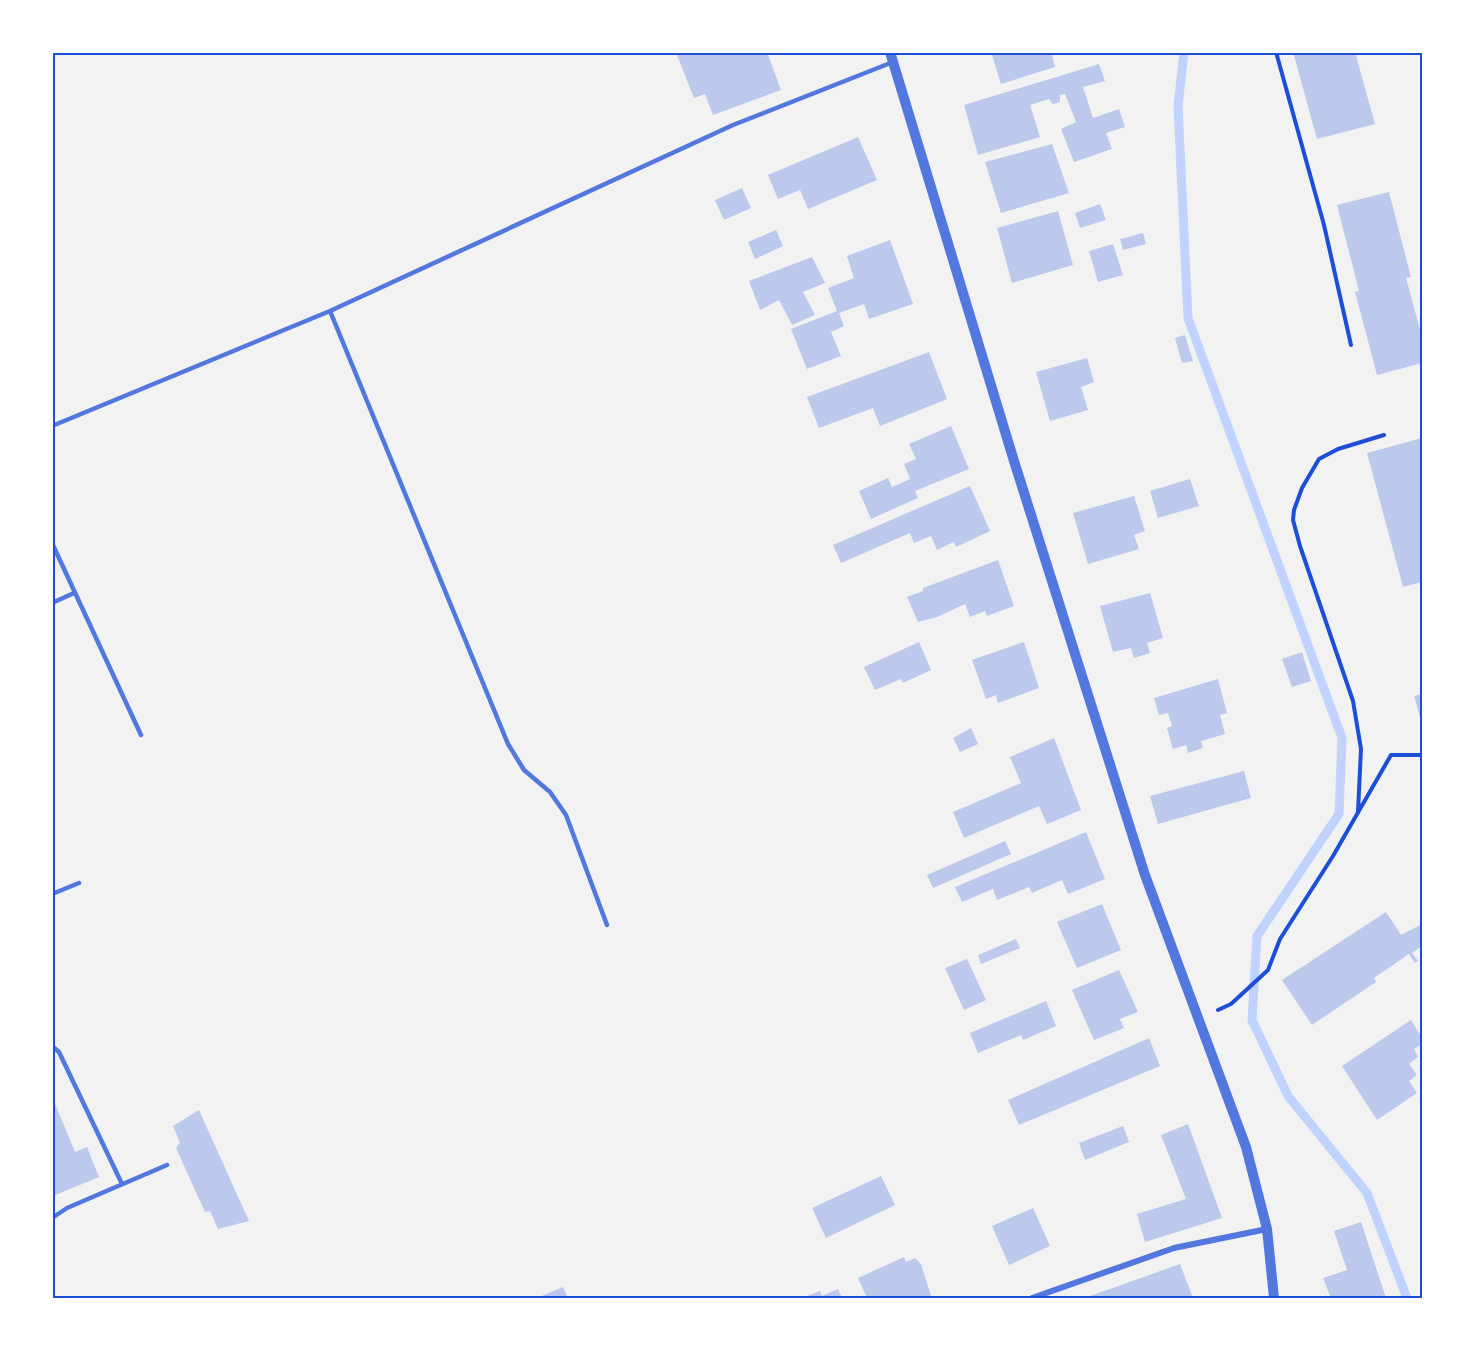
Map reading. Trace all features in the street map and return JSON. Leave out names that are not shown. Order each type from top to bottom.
[{"type":"street","points":[[892,57],[1141,864],[1229,1095],[1246,1147],[1267,1228],[1274,1299]]},
{"type":"street","points":[[1032,1299],[1174,1248],[1267,1228]]},
{"type":"lane","points":[[52,426],[330,312],[734,125],[892,57]]},
{"type":"lane","points":[[330,312],[508,744],[524,770],[550,792],[566,815],[607,925]]},
{"type":"lane","points":[[52,543],[141,735]]},
{"type":"lane","points":[[52,603],[74,593]]},
{"type":"lane","points":[[52,894],[79,883]]},
{"type":"lane","points":[[52,1046],[59,1052],[123,1184]]},
{"type":"lane","points":[[52,1218],[68,1208],[167,1165]]},
{"type":"path","points":[[1276,52],[1324,225],[1351,345]]},
{"type":"path","points":[[1358,812],[1361,749],[1353,700],[1293,520],[1302,488],[1319,459],[1338,449],[1384,435]]},
{"type":"path","points":[[1216,1011],[1231,1004],[1268,970],[1280,939],[1391,755],[1422,755]]},
{"type":"building","points":[[685,52],[767,52],[781,90],[713,115],[705,94],[694,98],[677,55]]},
{"type":"building","points":[[991,52],[1051,52],[1055,67],[1001,84]]},
{"type":"building","points":[[1293,52],[1355,52],[1375,124],[1317,139]]},
{"type":"building","points":[[1099,64],[1105,81],[1083,87],[1093,118],[1119,109],[1125,127],[1106,133],[1112,149],[1074,162],[1061,129],[1076,122],[1065,94],[1060,95],[1060,102],[1053,104],[1049,99],[1030,105],[1040,137],[978,155],[964,105]]},
{"type":"building","points":[[858,137],[877,180],[808,209],[800,190],[778,199],[768,175]]},
{"type":"building","points":[[1052,144],[1069,193],[1001,213],[985,162]]},
{"type":"building","points":[[742,188],[751,208],[724,220],[715,200]]},
{"type":"building","points":[[1389,192],[1411,277],[1406,278],[1422,337],[1422,363],[1377,375],[1355,292],[1359,291],[1337,205]]},
{"type":"building","points":[[1100,204],[1106,220],[1080,228],[1075,213]]},
{"type":"building","points":[[1058,211],[1073,265],[1012,283],[997,228]]},
{"type":"building","points":[[776,230],[783,246],[755,259],[748,242]]},
{"type":"building","points":[[1143,233],[1146,244],[1123,250],[1120,239]]},
{"type":"building","points":[[890,240],[913,304],[869,319],[864,304],[839,313],[844,326],[831,332],[841,356],[807,369],[791,329],[837,311],[828,288],[854,278],[847,256]]},
{"type":"building","points":[[1113,244],[1123,275],[1098,282],[1089,251]]},
{"type":"building","points":[[812,257],[825,283],[803,292],[815,315],[792,325],[779,300],[760,310],[749,281]]},
{"type":"building","points":[[1185,335],[1193,361],[1182,363],[1175,338]]},
{"type":"building","points":[[929,352],[947,399],[880,426],[873,408],[819,428],[807,397]]},
{"type":"building","points":[[1087,358],[1094,382],[1081,387],[1088,410],[1050,421],[1036,372]]},
{"type":"building","points":[[951,426],[969,469],[915,491],[918,498],[871,519],[859,491],[888,478],[892,487],[910,479],[904,464],[916,459],[909,444]]},
{"type":"building","points":[[1422,438],[1422,582],[1403,587],[1367,453]]},
{"type":"building","points":[[1190,479],[1199,506],[1158,518],[1150,491]]},
{"type":"building","points":[[970,486],[990,531],[956,547],[954,542],[937,550],[931,536],[914,543],[910,533],[841,563],[833,545]]},
{"type":"building","points":[[1134,496],[1145,531],[1134,535],[1139,549],[1088,564],[1073,513]]},
{"type":"building","points":[[998,560],[1014,606],[987,616],[985,611],[970,617],[965,604],[937,617],[918,622],[907,597],[923,591],[923,588]]},
{"type":"building","points":[[1150,593],[1163,638],[1147,643],[1150,653],[1134,658],[1131,648],[1113,652],[1100,606]]},
{"type":"building","points":[[919,642],[931,670],[903,683],[901,679],[875,690],[864,667]]},
{"type":"building","points":[[1024,642],[1039,688],[998,703],[996,695],[986,699],[972,660]]},
{"type":"building","points":[[1302,652],[1311,681],[1292,687],[1282,659]]},
{"type":"building","points":[[1218,679],[1227,713],[1220,715],[1225,734],[1201,741],[1203,748],[1188,753],[1186,745],[1173,749],[1167,728],[1172,726],[1168,713],[1159,715],[1154,698]]},
{"type":"building","points":[[1422,694],[1422,724],[1414,696]]},
{"type":"building","points":[[971,728],[978,744],[960,752],[953,738]]},
{"type":"building","points":[[1054,738],[1081,810],[1047,824],[1039,806],[964,838],[953,812],[1021,783],[1010,757]]},
{"type":"building","points":[[1244,771],[1251,798],[1158,824],[1150,796]]},
{"type":"building","points":[[1086,832],[1105,879],[1068,894],[1062,880],[1032,893],[1029,887],[997,900],[993,889],[962,902],[955,887]]},
{"type":"building","points":[[1005,841],[1011,854],[933,888],[927,875]]},
{"type":"building","points":[[1102,904],[1121,950],[1077,968],[1057,922]]},
{"type":"building","points":[[1386,912],[1401,935],[1422,924],[1422,946],[1412,953],[1418,961],[1415,963],[1409,954],[1374,978],[1376,982],[1312,1025],[1282,980]]},
{"type":"building","points":[[1016,939],[1020,948],[981,964],[978,955]]},
{"type":"building","points":[[967,959],[986,1000],[964,1010],[945,968]]},
{"type":"building","points":[[1119,970],[1138,1012],[1120,1019],[1124,1028],[1094,1040],[1072,990]]},
{"type":"building","points":[[1046,1001],[1056,1026],[1023,1040],[1021,1035],[978,1053],[970,1033]]},
{"type":"building","points":[[1411,1020],[1422,1038],[1422,1044],[1414,1049],[1418,1057],[1409,1064],[1417,1075],[1409,1081],[1417,1093],[1377,1120],[1342,1066]]},
{"type":"building","points":[[1149,1038],[1160,1066],[1019,1125],[1008,1100]]},
{"type":"building","points":[[53,1099],[75,1152],[87,1147],[99,1177],[53,1196]]},
{"type":"building","points":[[199,1110],[249,1221],[218,1229],[210,1211],[205,1212],[176,1148],[180,1143],[173,1126]]},
{"type":"building","points":[[1188,1124],[1222,1218],[1145,1242],[1137,1214],[1186,1199],[1161,1135]]},
{"type":"building","points":[[1123,1126],[1129,1142],[1085,1160],[1079,1143]]},
{"type":"building","points":[[881,1176],[895,1205],[826,1238],[812,1208]]},
{"type":"building","points":[[1033,1208],[1050,1246],[1009,1265],[992,1226]]},
{"type":"building","points":[[1361,1222],[1386,1298],[1331,1298],[1323,1278],[1347,1270],[1334,1231]]},
{"type":"building","points":[[904,1257],[906,1262],[915,1258],[921,1264],[931,1296],[926,1298],[867,1298],[858,1278]]},
{"type":"building","points":[[1180,1264],[1193,1298],[1091,1298],[1090,1296]]},
{"type":"building","points":[[563,1287],[568,1298],[537,1298]]},
{"type":"building","points":[[838,1289],[842,1298],[802,1298],[820,1291],[822,1296]]},
{"type":"waterway","points":[[1184,52],[1178,106],[1188,318],[1342,738],[1339,814],[1257,936],[1252,1020],[1288,1096],[1367,1193],[1407,1298]]}]
